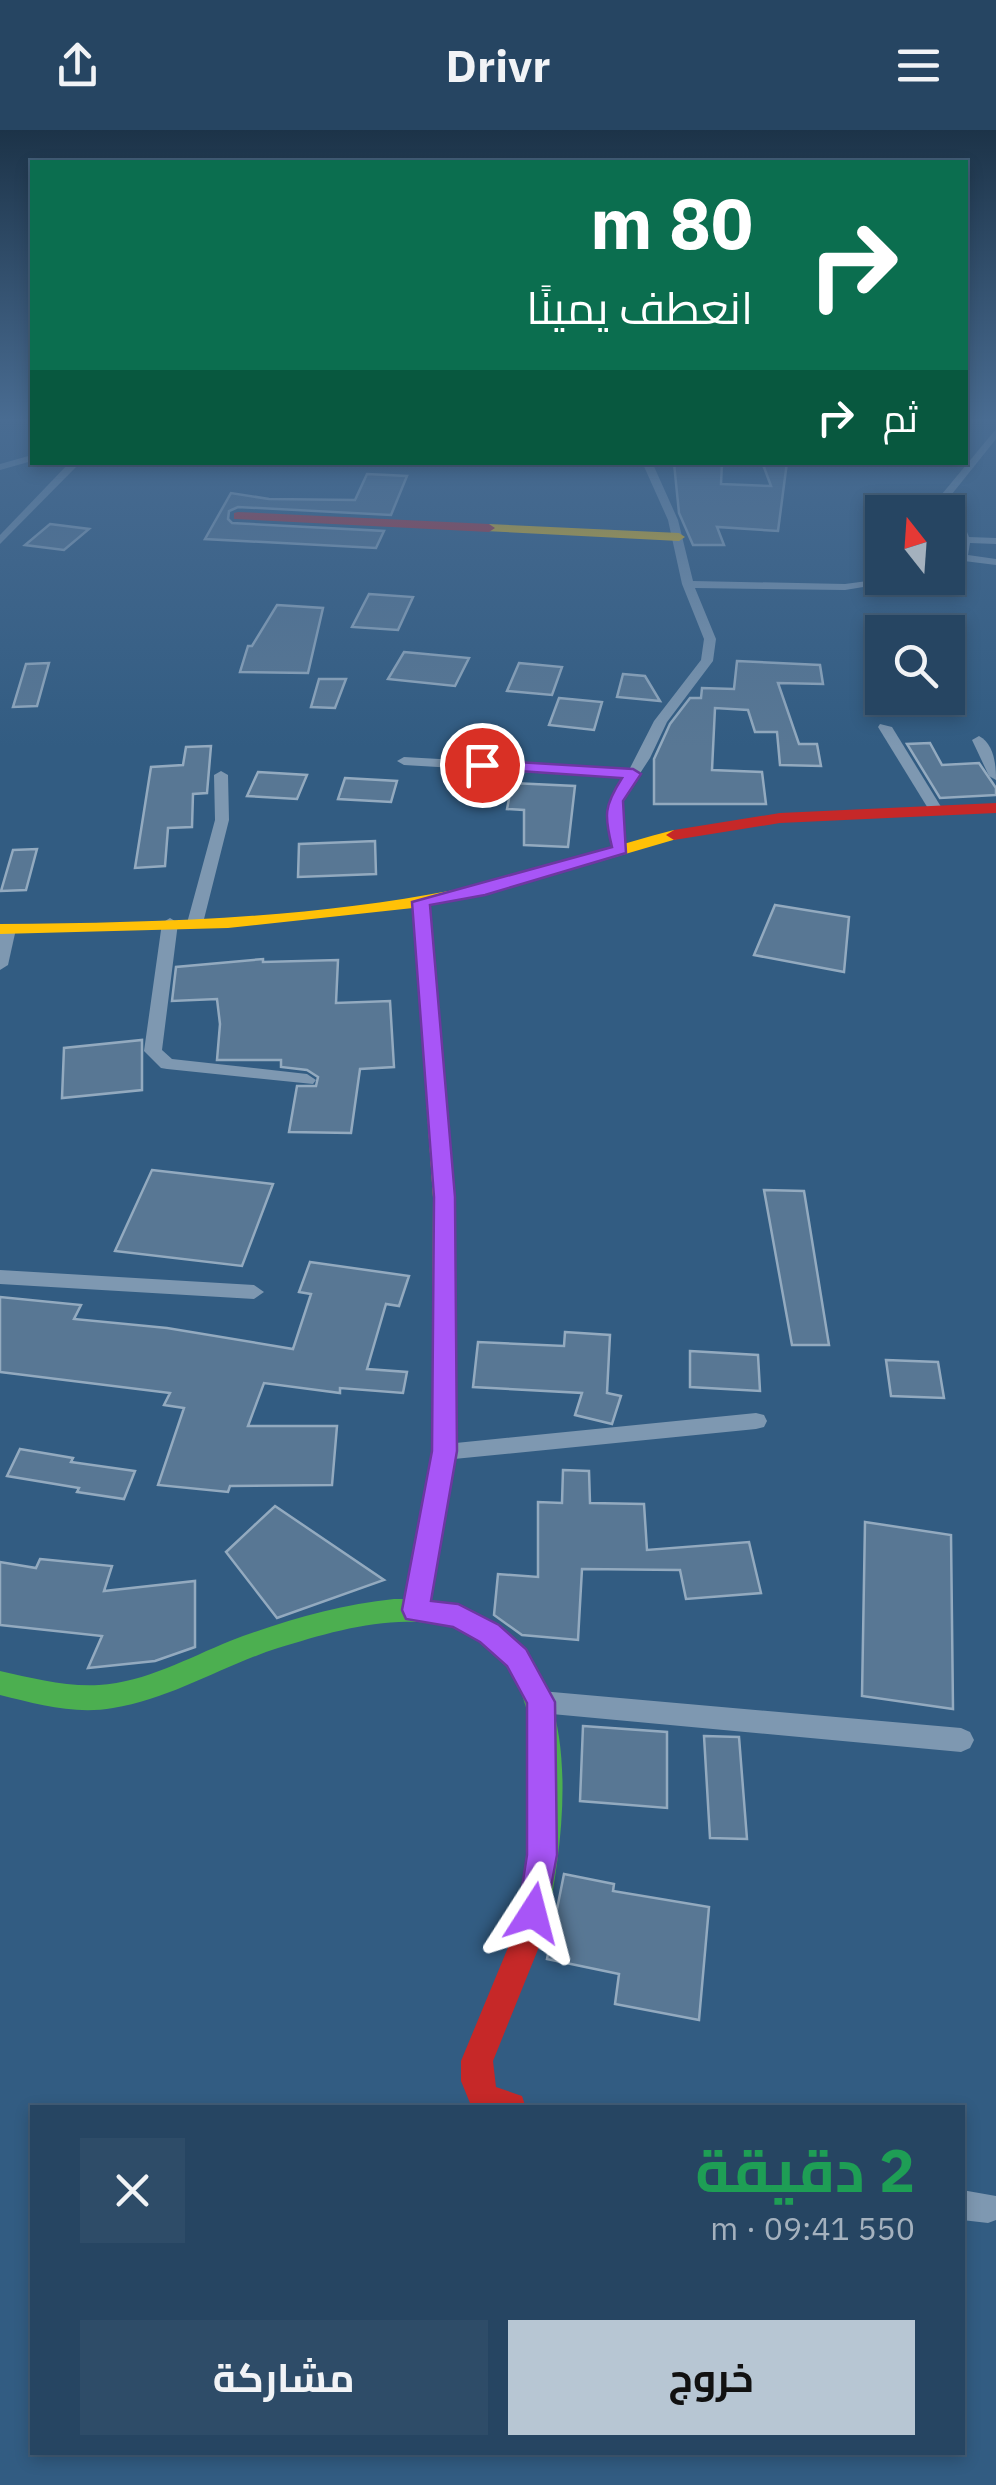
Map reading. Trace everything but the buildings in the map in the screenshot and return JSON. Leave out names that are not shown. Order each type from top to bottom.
[{"type":"street","points":[[467,527],[679,537]]},
{"type":"street","points":[[620,850],[614,822],[615,801],[660,721],[708,661],[710,639],[688,584],[675,527]]},
{"type":"street","points":[[965,540],[996,541]]},
{"type":"street","points":[[965,557],[996,562]]},
{"type":"street","points":[[688,584],[865,584]]},
{"type":"street","points":[[885,727],[936,810]]},
{"type":"street","points":[[979,740],[996,776]]},
{"type":"street","points":[[404,761],[633,774]]},
{"type":"street","points":[[195,923],[222,820],[221,775]]},
{"type":"street","points":[[0,966],[4,930],[293,917],[421,902],[478,891],[708,828],[783,818],[996,808]]},
{"type":"street","points":[[416,1610],[444,1451],[444,1197],[421,902]]},
{"type":"street","points":[[170,923],[152,1052],[158,1059],[167,1064],[307,1080]]},
{"type":"street","points":[[0,1277],[254,1292]]},
{"type":"street","points":[[444,1451],[756,1421]]},
{"type":"street","points":[[0,1683],[48,1694],[110,1697],[152,1685],[258,1642],[416,1610],[458,1616],[517,1657],[541,1702],[542,1855],[528,1942],[477,2061],[478,2081],[485,2100],[501,2105]]},
{"type":"street","points":[[541,1702],[961,1740]]},
{"type":"traffic: fast","points":[[0,1683],[70,1697],[112,1696],[174,1678],[276,1637],[354,1617],[414,1610],[467,1621],[498,1640],[523,1666],[539,1698],[544,1722],[546,1814],[530,1932]]},
{"type":"traffic: slow","points":[[489,528],[679,537]]},
{"type":"traffic: slow","points":[[0,929],[171,926],[341,913],[482,889],[674,835]]},
{"type":"traffic: slow","points":[[421,901],[444,1197],[444,1451]]},
{"type":"traffic: jam","points":[[466,527],[489,528]]},
{"type":"traffic: jam","points":[[674,835],[780,818],[996,808]]},
{"type":"traffic: jam","points":[[501,2105],[485,2100],[477,2081],[477,2061],[530,1932]]},
{"type":"route","points":[[482,765],[633,774],[615,801],[614,822],[620,850],[544,874],[421,902],[444,1197],[444,1451],[416,1610],[458,1616],[489,1634],[517,1657],[541,1702],[542,1855],[533,1913]]}]
